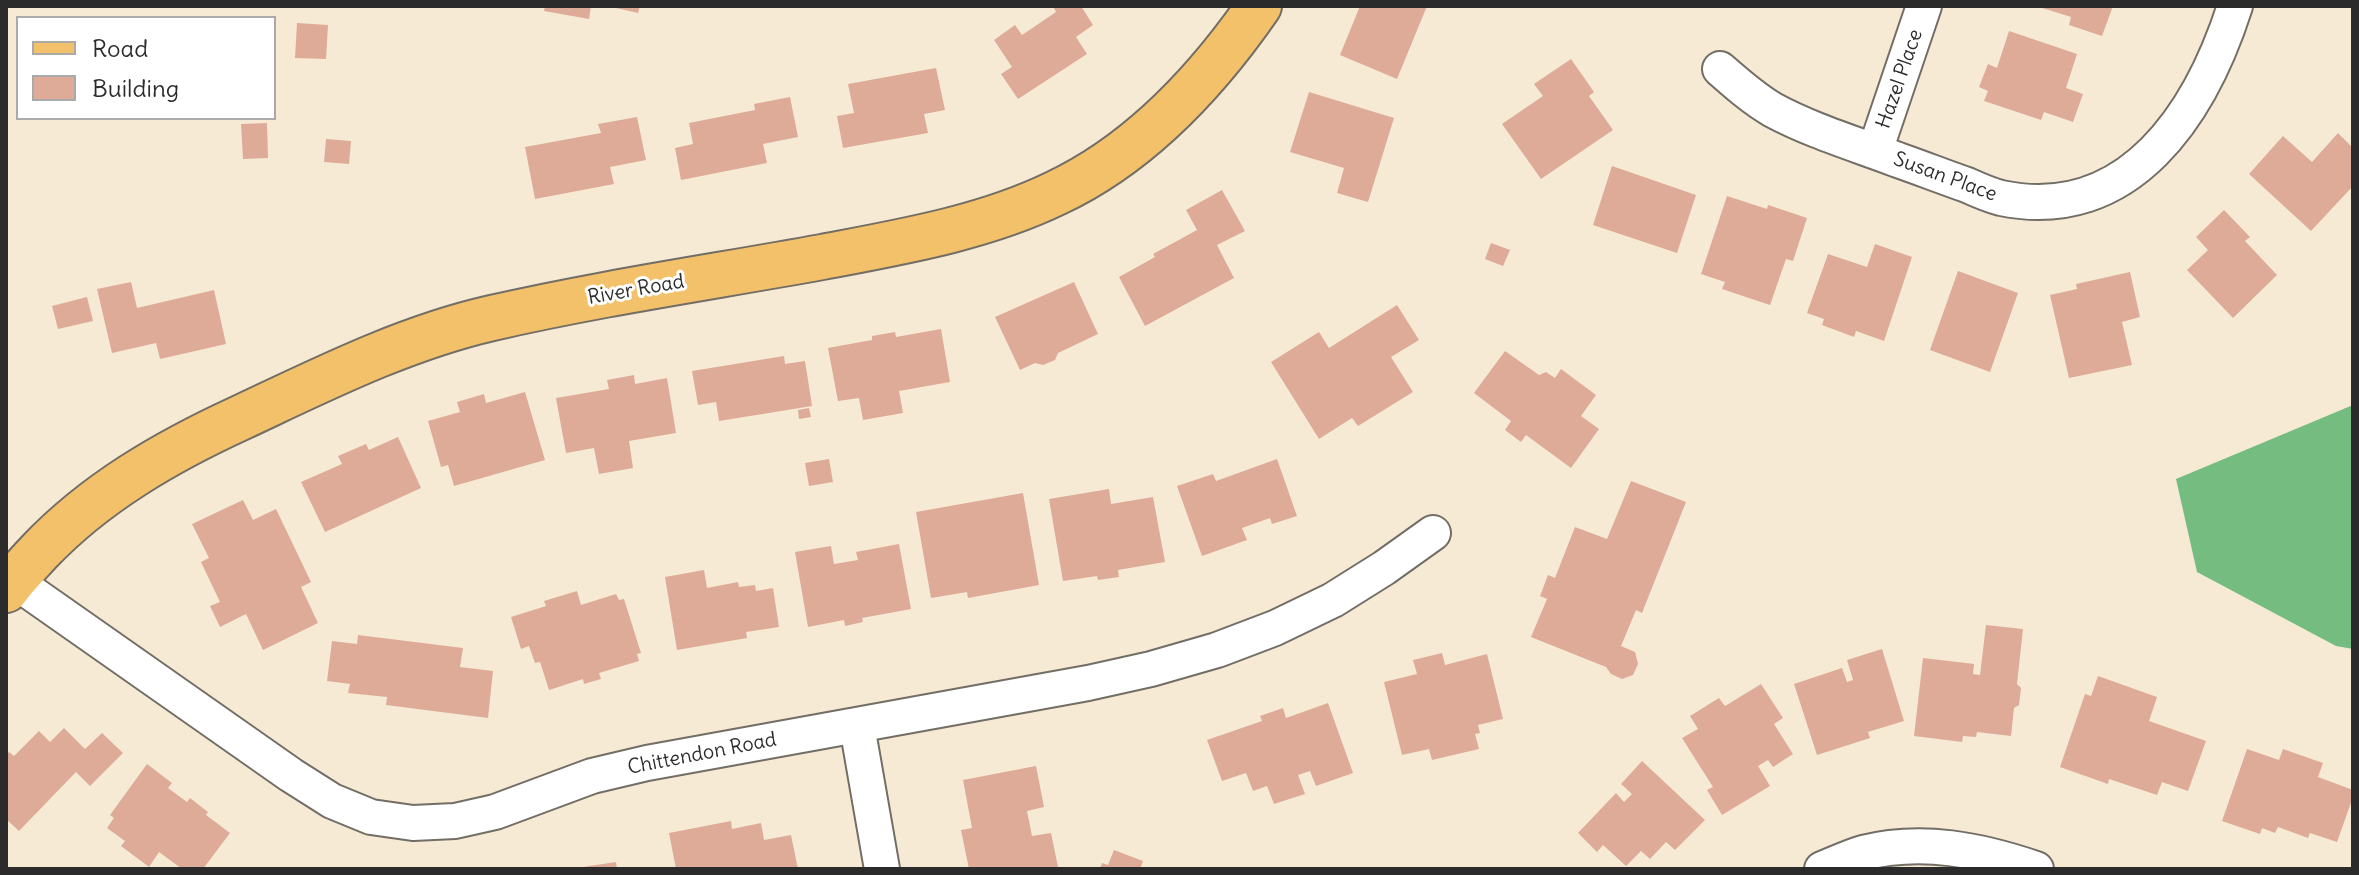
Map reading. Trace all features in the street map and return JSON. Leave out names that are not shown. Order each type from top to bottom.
[{"type":"main road","name":"River Road","points":[[9,585],[53,537],[100,496],[153,462],[355,365],[422,339],[489,318],[936,233],[999,216],[1058,193],[1109,162],[1195,89],[1259,6]]},
{"type":"street","name":"Hazel Place","points":[[1875,151],[1924,6]]},
{"type":"street","name":"Susan Place","points":[[1720,69],[1772,109],[1804,124],[2000,198],[2040,202],[2080,196],[2117,182],[2151,156],[2178,125],[2202,88],[2235,6]]},
{"type":"street","name":"Chittendon Road","points":[[9,585],[332,801],[371,817],[413,823],[455,821],[495,812],[592,776],[647,763],[1151,669],[1217,650],[1275,628],[1333,600],[1433,533]]},
{"type":"street","points":[[857,726],[882,869]]},
{"type":"street","points":[[1822,869],[1862,854],[1909,845],[1956,848],[2036,869]]},
{"type":"green space","points":[[2353,405],[2353,649],[2336,646],[2197,572],[2176,479]]},
{"type":"building","points":[[545,6],[591,6],[589,19],[544,11]]},
{"type":"building","points":[[607,6],[640,6],[638,13]]},
{"type":"building","points":[[1053,6],[1081,6],[1093,25],[1076,37],[1087,54],[1018,99],[1001,74],[1012,67],[994,40],[1015,25],[1022,35],[1056,12]]},
{"type":"building","points":[[1360,6],[1427,6],[1397,79],[1340,55]]},
{"type":"building","points":[[2113,6],[2102,36],[2069,25],[2071,17],[2039,7]]},
{"type":"building","points":[[297,23],[328,25],[326,59],[295,58]]},
{"type":"building","points":[[2009,31],[2077,54],[2066,88],[2083,94],[2073,122],[2044,112],[2041,120],[1984,101],[1988,91],[1979,87],[1988,64],[1997,68]]},
{"type":"building","points":[[1571,59],[1594,92],[1589,96],[1613,130],[1541,179],[1502,124],[1543,96],[1534,84]]},
{"type":"building","points":[[936,68],[945,110],[924,114],[928,133],[843,148],[837,116],[854,113],[848,84]]},
{"type":"building","points":[[1309,92],[1394,118],[1368,202],[1337,193],[1344,168],[1290,152]]},
{"type":"building","points":[[790,97],[798,137],[763,144],[767,163],[681,180],[675,148],[693,144],[689,123],[755,110],[754,104]]},
{"type":"building","points":[[637,117],[646,160],[610,167],[614,184],[535,199],[525,147],[601,133],[598,124]]},
{"type":"building","points":[[267,123],[268,158],[243,159],[241,124]]},
{"type":"building","points":[[2338,133],[2353,148],[2353,186],[2311,231],[2249,174],[2283,136],[2312,162]]},
{"type":"building","points":[[326,139],[351,141],[349,164],[324,162]]},
{"type":"building","points":[[1612,166],[1696,195],[1677,253],[1593,225]]},
{"type":"building","points":[[1222,190],[1245,231],[1217,245],[1234,278],[1145,326],[1119,277],[1197,230],[1186,210]]},
{"type":"building","points":[[1727,196],[1807,218],[1793,261],[1786,259],[1770,305],[1722,289],[1725,282],[1701,274]]},
{"type":"building","points":[[2224,210],[2250,237],[2245,241],[2277,275],[2233,318],[2187,270],[2208,250],[2196,237]]},
{"type":"building","points":[[1491,243],[1510,250],[1503,266],[1485,259]]},
{"type":"building","points":[[1875,244],[1912,257],[1884,341],[1856,331],[1854,337],[1822,325],[1824,319],[1807,313],[1828,254],[1867,267]]},
{"type":"building","points":[[1958,271],[2018,293],[1990,372],[1930,350]]},
{"type":"building","points":[[2130,272],[2140,317],[2122,322],[2132,365],[2069,378],[2050,295],[2077,289],[2076,284]]},
{"type":"building","points":[[131,282],[137,308],[214,290],[226,344],[160,359],[156,343],[112,353],[97,289]]},
{"type":"building","points":[[1074,282],[1098,334],[1058,353],[1055,360],[1043,365],[1035,363],[1020,370],[995,317]]},
{"type":"building","points":[[87,297],[93,321],[58,329],[52,306]]},
{"type":"building","points":[[1397,305],[1419,340],[1391,357],[1413,392],[1358,426],[1352,418],[1319,439],[1271,362],[1319,332],[1329,348]]},
{"type":"building","points":[[941,329],[950,382],[899,391],[903,413],[863,420],[859,398],[838,401],[828,348],[872,340],[872,336],[895,332],[896,337]]},
{"type":"building","points":[[1505,351],[1539,375],[1546,372],[1555,378],[1561,369],[1596,395],[1581,416],[1599,429],[1571,468],[1526,435],[1521,442],[1505,430],[1511,421],[1474,393]]},
{"type":"building","points":[[784,356],[785,364],[805,361],[812,406],[719,421],[716,402],[698,405],[692,371]]},
{"type":"building","points":[[634,375],[635,384],[667,378],[676,433],[629,441],[633,468],[599,474],[594,448],[566,453],[556,398],[609,389],[607,380]]},
{"type":"building","points":[[525,392],[545,460],[454,486],[448,465],[441,467],[428,421],[460,412],[457,402],[484,394],[486,403]]},
{"type":"building","points":[[809,408],[811,417],[799,419],[798,410]]},
{"type":"building","points":[[398,437],[421,488],[325,532],[301,482],[342,464],[338,456],[366,444],[369,450]]},
{"type":"building","points":[[829,459],[833,482],[809,486],[805,463]]},
{"type":"building","points":[[1277,459],[1297,516],[1272,524],[1270,518],[1242,528],[1247,540],[1202,556],[1177,486],[1213,474],[1216,481]]},
{"type":"building","points":[[1631,481],[1686,502],[1642,613],[1636,610],[1621,646],[1635,652],[1638,664],[1633,675],[1622,679],[1611,674],[1606,667],[1531,637],[1547,599],[1540,596],[1548,575],[1555,578],[1575,527],[1607,539]]},
{"type":"building","points":[[1109,489],[1111,504],[1153,497],[1165,562],[1118,570],[1119,577],[1098,580],[1097,576],[1063,581],[1049,499]]},
{"type":"building","points":[[1023,493],[1039,585],[968,598],[967,592],[931,598],[916,512]]},
{"type":"building","points":[[243,500],[253,520],[276,509],[311,582],[301,587],[318,623],[263,650],[246,614],[220,627],[210,606],[220,602],[201,562],[209,558],[192,524]]},
{"type":"building","points":[[899,544],[911,609],[862,618],[863,622],[845,626],[844,620],[808,627],[795,552],[831,546],[834,564],[858,560],[856,552]]},
{"type":"building","points":[[704,570],[707,588],[738,582],[739,587],[755,585],[756,591],[773,588],[779,627],[746,632],[747,638],[677,650],[665,577]]},
{"type":"building","points":[[577,591],[581,605],[616,594],[619,600],[624,599],[641,653],[637,654],[639,661],[599,673],[601,679],[584,684],[583,679],[549,690],[540,662],[535,663],[529,646],[521,649],[511,617],[546,606],[544,601]]},
{"type":"building","points":[[1986,625],[2023,629],[2017,684],[2021,688],[2019,705],[2014,708],[2011,736],[1977,732],[1976,737],[1963,736],[1962,742],[1914,736],[1923,658],[1974,664],[1973,674],[1980,675]]},
{"type":"building","points":[[358,635],[463,648],[460,667],[493,671],[488,718],[386,705],[387,697],[348,693],[350,684],[327,681],[332,641],[357,644]]},
{"type":"building","points":[[1882,649],[1904,721],[1868,732],[1870,738],[1817,755],[1794,684],[1842,668],[1847,682],[1853,680],[1847,660]]},
{"type":"building","points":[[1442,653],[1445,665],[1487,654],[1503,719],[1478,725],[1480,733],[1475,734],[1479,749],[1432,760],[1429,749],[1402,755],[1384,682],[1417,674],[1413,660]]},
{"type":"building","points":[[2098,676],[2157,697],[2149,721],[2206,741],[2188,791],[2162,782],[2157,795],[2109,779],[2108,784],[2060,767],[2085,694],[2091,696]]},
{"type":"building","points":[[1761,684],[1783,718],[1774,724],[1793,754],[1773,767],[1768,760],[1758,766],[1770,786],[1722,815],[1707,790],[1713,787],[1682,738],[1698,729],[1690,716],[1719,698],[1725,706]]},
{"type":"building","points":[[1328,703],[1353,773],[1316,786],[1310,771],[1298,775],[1305,794],[1274,804],[1267,786],[1253,791],[1246,773],[1222,781],[1207,740],[1262,721],[1260,716],[1283,708],[1286,718]]},
{"type":"building","points":[[64,728],[85,749],[102,733],[123,753],[90,786],[76,772],[19,831],[6,819],[6,755],[9,752],[14,756],[39,731],[50,742]]},
{"type":"building","points":[[2247,749],[2279,760],[2283,749],[2323,763],[2318,777],[2353,790],[2337,842],[2310,833],[2308,838],[2278,827],[2275,833],[2262,828],[2260,834],[2222,821]]},
{"type":"building","points":[[1642,761],[1705,820],[1675,850],[1666,842],[1650,859],[1641,851],[1626,866],[1603,845],[1597,852],[1578,833],[1616,793],[1624,802],[1632,794],[1621,784]]},
{"type":"building","points":[[147,764],[172,783],[168,788],[187,802],[190,798],[230,833],[203,869],[182,869],[159,852],[149,867],[121,846],[125,841],[107,828],[114,818],[110,815]]},
{"type":"building","points":[[1036,766],[1044,807],[1027,811],[1032,836],[1051,833],[1058,867],[969,869],[961,830],[972,828],[963,780]]},
{"type":"building","points":[[731,821],[732,829],[761,823],[764,840],[791,835],[798,869],[676,869],[669,833]]},
{"type":"building","points":[[1114,850],[1143,861],[1140,869],[1100,869],[1102,863],[1108,865]]},
{"type":"building","points":[[616,862],[617,869],[583,869],[583,867]]}]
